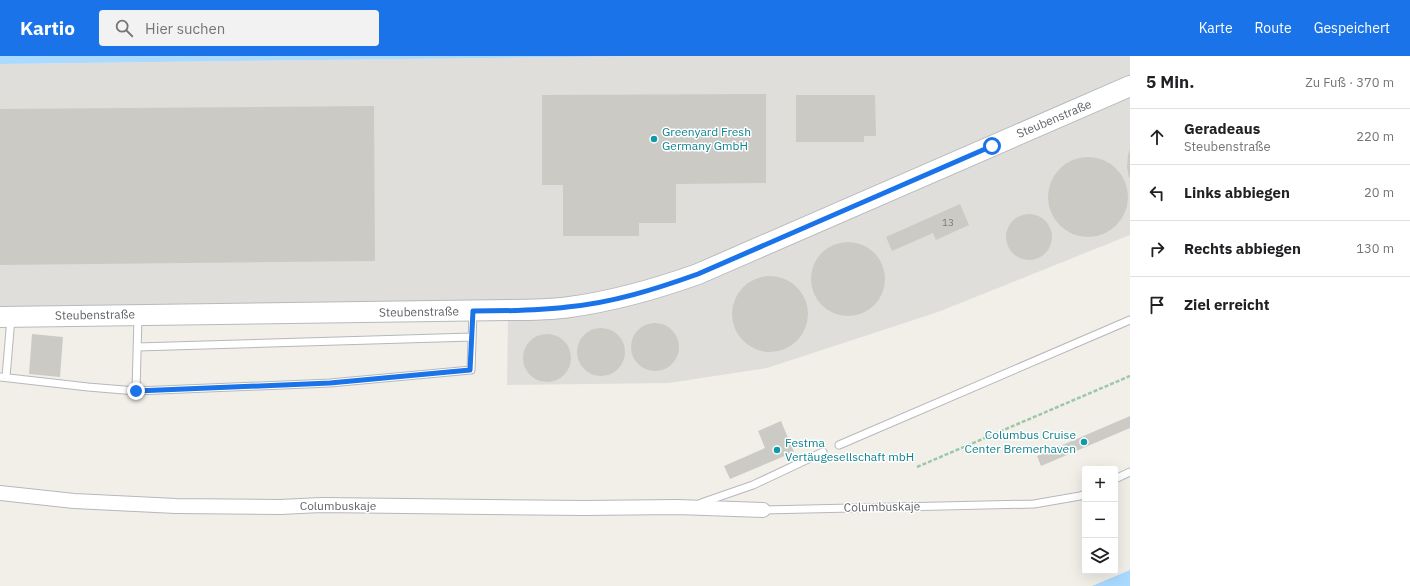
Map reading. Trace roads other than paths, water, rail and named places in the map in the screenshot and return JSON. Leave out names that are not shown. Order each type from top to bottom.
[{"type":"street","name":"Steubenstraße","points":[[5,316],[536,310],[602,302],[665,286],[712,268],[1130,86]]},
{"type":"street","name":"Columbuskaje","points":[[0,493],[74,501],[176,506],[677,507],[763,510]]},
{"type":"lane","points":[[5,316],[3,377],[136,391],[330,383],[470,370],[473,311]]},
{"type":"lane","points":[[136,391],[138,315]]},
{"type":"lane","points":[[839,445],[1130,320]]},
{"type":"lane","points":[[138,346],[472,337]]},
{"type":"lane","name":"Columbuskaje","points":[[677,507],[700,504],[753,485],[823,452]]},
{"type":"lane","points":[[1118,478],[1130,472]]},
{"type":"lane","name":"Columbuskaje","points":[[763,510],[1034,504],[1082,495]]},
{"type":"water","points":[[0,56],[644,56],[0,64]]},
{"type":"water","points":[[1130,570],[1130,586],[1092,586]]},
{"type":"place","name":"Greenyard Fresh Germany GmbH","points":[[654,139]]},
{"type":"place","name":"Columbus Cruise Center Bremerhaven","points":[[1084,442]]},
{"type":"place","name":"Festma Vertäugesellschaft mbH","points":[[777,450]]}]
